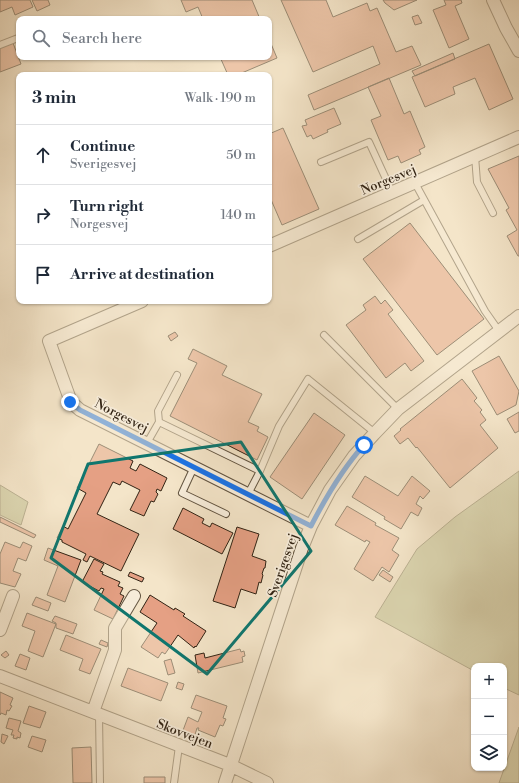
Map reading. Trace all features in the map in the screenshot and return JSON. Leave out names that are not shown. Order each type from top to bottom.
[{"type":"street","points":[[493,0],[506,28],[519,50]]},
{"type":"street","name":"Norgesvej","points":[[272,245],[519,137]]},
{"type":"street","name":"Norgesvej","points":[[124,304],[49,341],[70,402],[80,410],[311,526]]},
{"type":"street","name":"Sverigesvej","points":[[225,783],[302,548],[311,526],[330,490],[354,456],[398,409],[519,316]]},
{"type":"street","points":[[0,630],[13,596]]},
{"type":"street","points":[[96,713],[115,650],[115,628],[134,596]]},
{"type":"street","name":"Skovvejen","points":[[0,676],[230,765],[267,783]]},
{"type":"lane","points":[[0,45],[16,39]]},
{"type":"lane","points":[[320,162],[369,142],[392,192]]},
{"type":"lane","points":[[475,156],[477,182],[493,213]]},
{"type":"lane","points":[[415,183],[485,311],[500,331]]},
{"type":"lane","points":[[358,239],[424,200]]},
{"type":"lane","points":[[324,335],[398,409]]},
{"type":"lane","points":[[147,443],[158,422],[158,411],[177,375]]},
{"type":"lane","points":[[248,494],[260,472],[279,426],[308,379],[375,433]]},
{"type":"lane","points":[[158,422],[260,472]]},
{"type":"lane","points":[[194,467],[182,493],[226,514]]},
{"type":"lane","points":[[96,713],[100,783]]},
{"type":"lane","points":[[174,783],[179,746]]},
{"type":"highlighted area","points":[[241,442],[311,551],[207,674],[51,558],[88,464]]},
{"type":"green space","points":[[519,471],[519,695],[507,689],[507,663],[471,663],[471,669],[375,617],[417,549],[455,517]]},
{"type":"green space","points":[[0,485],[28,502],[21,525],[0,515]]},
{"type":"green space","points":[[519,727],[519,783],[499,783],[503,771],[507,771],[507,761]]},
{"type":"building","points":[[0,0],[30,0],[33,7],[15,15],[12,7],[0,12]]},
{"type":"building","points":[[32,0],[48,0],[50,5],[37,11]]},
{"type":"building","points":[[181,0],[252,0],[259,16],[202,16],[198,7],[186,12]]},
{"type":"building","points":[[281,0],[326,0],[333,17],[367,3],[370,11],[377,8],[396,52],[412,46],[421,65],[314,110],[308,95],[380,64],[373,46],[313,72]]},
{"type":"building","points":[[383,0],[417,0],[394,10]]},
{"type":"building","points":[[444,0],[461,0],[462,3],[455,6],[469,39],[449,48],[433,10],[446,5]]},
{"type":"building","points":[[418,15],[422,23],[415,25],[412,17]]},
{"type":"building","points":[[13,43],[16,51],[16,60],[19,60],[21,64],[0,72],[0,48]]},
{"type":"building","points":[[489,44],[513,99],[489,110],[475,78],[453,87],[455,94],[425,107],[412,77]]},
{"type":"building","points":[[272,46],[277,58],[244,72],[227,72],[221,60],[272,60]]},
{"type":"building","points":[[453,53],[455,59],[415,76],[412,71]]},
{"type":"building","points":[[389,78],[404,114],[410,111],[425,147],[419,150],[421,154],[401,163],[398,156],[388,160],[371,120],[381,116],[368,87]]},
{"type":"building","points":[[334,108],[341,124],[327,130],[328,132],[313,139],[311,135],[307,137],[302,126],[307,125],[305,120]]},
{"type":"building","points":[[283,128],[319,209],[282,225],[272,202],[272,133]]},
{"type":"building","points":[[519,156],[518,256],[507,236],[517,230],[506,210],[509,208],[488,169]]},
{"type":"building","points":[[410,223],[484,319],[437,355],[363,259]]},
{"type":"building","points":[[375,296],[381,304],[385,300],[393,310],[388,314],[424,361],[411,371],[405,363],[386,378],[346,325],[366,310],[363,305]]},
{"type":"building","points":[[175,332],[178,336],[171,341],[168,336]]},
{"type":"building","points":[[193,349],[227,366],[222,375],[262,394],[248,422],[259,427],[257,431],[268,437],[257,460],[170,416],[197,363],[188,359]]},
{"type":"building","points":[[499,356],[519,391],[516,405],[497,415],[472,371]]},
{"type":"building","points":[[462,379],[477,398],[474,401],[482,410],[480,412],[486,420],[480,425],[498,448],[450,488],[408,438],[400,444],[394,436],[401,430],[400,429]]},
{"type":"building","points":[[519,412],[519,431],[515,433],[507,419]]},
{"type":"building","points":[[314,413],[345,435],[302,499],[270,477]]},
{"type":"building","points":[[99,444],[133,461],[130,468],[136,471],[140,464],[167,478],[161,491],[157,489],[156,492],[158,494],[154,502],[151,501],[144,516],[130,510],[140,490],[122,481],[120,485],[113,482],[97,514],[139,534],[121,571],[90,556],[87,562],[83,560],[86,554],[57,538],[63,526],[68,529],[86,493],[77,488]]},
{"type":"building","points":[[365,476],[398,496],[412,476],[430,491],[423,499],[420,496],[416,504],[422,508],[418,516],[411,512],[401,529],[384,519],[385,517],[352,497]]},
{"type":"building","points":[[347,506],[376,523],[375,525],[399,538],[392,550],[399,555],[389,572],[382,567],[373,581],[354,569],[370,542],[366,540],[365,542],[335,525]]},
{"type":"building","points":[[183,508],[204,519],[202,523],[210,527],[212,523],[233,533],[222,554],[173,529]]},
{"type":"building","points":[[0,517],[36,535],[34,538],[0,522]]},
{"type":"building","points":[[237,527],[259,534],[252,556],[266,561],[261,583],[259,582],[256,594],[241,589],[235,608],[213,601]]},
{"type":"building","points":[[5,542],[20,548],[23,542],[32,546],[26,561],[18,558],[13,571],[21,574],[15,587],[0,583],[0,554]]},
{"type":"building","points":[[48,548],[81,560],[65,602],[47,595],[58,566],[44,560]]},
{"type":"building","points":[[94,559],[104,564],[100,571],[103,572],[102,574],[120,582],[118,586],[123,588],[120,594],[124,596],[113,619],[94,610],[104,589],[101,588],[99,591],[82,582]]},
{"type":"building","points":[[383,570],[393,577],[390,582],[379,575]]},
{"type":"building","points":[[130,572],[144,578],[142,582],[128,576]]},
{"type":"building","points":[[150,595],[174,610],[175,608],[185,614],[183,616],[206,631],[196,647],[195,646],[194,648],[178,635],[165,654],[162,652],[158,658],[141,647],[157,623],[140,612]]},
{"type":"building","points":[[36,597],[51,603],[48,611],[32,605]]},
{"type":"building","points":[[27,613],[56,624],[43,657],[28,651],[35,631],[22,626]]},
{"type":"building","points":[[55,616],[77,624],[73,634],[56,628],[56,623],[52,621]]},
{"type":"building","points":[[66,635],[101,649],[90,674],[79,670],[83,659],[60,650]]},
{"type":"building","points":[[101,640],[108,643],[107,647],[99,644]]},
{"type":"building","points":[[240,649],[241,652],[244,651],[245,656],[242,657],[243,662],[198,673],[195,655],[204,653],[205,658]]},
{"type":"building","points":[[6,651],[9,655],[5,658],[1,655]]},
{"type":"building","points":[[20,654],[30,658],[26,670],[15,666]]},
{"type":"building","points":[[171,659],[175,673],[168,675],[164,661]]},
{"type":"building","points":[[128,668],[168,683],[161,701],[121,686]]},
{"type":"building","points":[[178,682],[184,684],[182,690],[176,688]]},
{"type":"building","points":[[0,692],[13,698],[10,705],[12,706],[9,711],[7,710],[6,715],[1,713],[0,715]]},
{"type":"building","points":[[196,695],[227,706],[223,718],[226,719],[223,726],[220,725],[215,737],[198,730],[199,728],[197,728],[194,738],[182,733],[188,717],[198,722],[202,712],[191,708]]},
{"type":"building","points":[[29,706],[46,712],[40,728],[23,723]]},
{"type":"building","points":[[9,718],[21,721],[18,731],[21,733],[20,738],[13,738],[14,735],[11,735],[13,730],[6,728]]},
{"type":"building","points":[[2,734],[8,736],[4,744],[1,742]]},
{"type":"building","points":[[32,736],[46,740],[42,752],[28,747]]},
{"type":"building","points":[[91,747],[92,783],[73,783],[72,748]]},
{"type":"building","points":[[144,777],[165,777],[165,783],[144,783]]},
{"type":"route","points":[[70,402],[80,410],[311,526],[330,490],[354,456],[364,445]]}]
